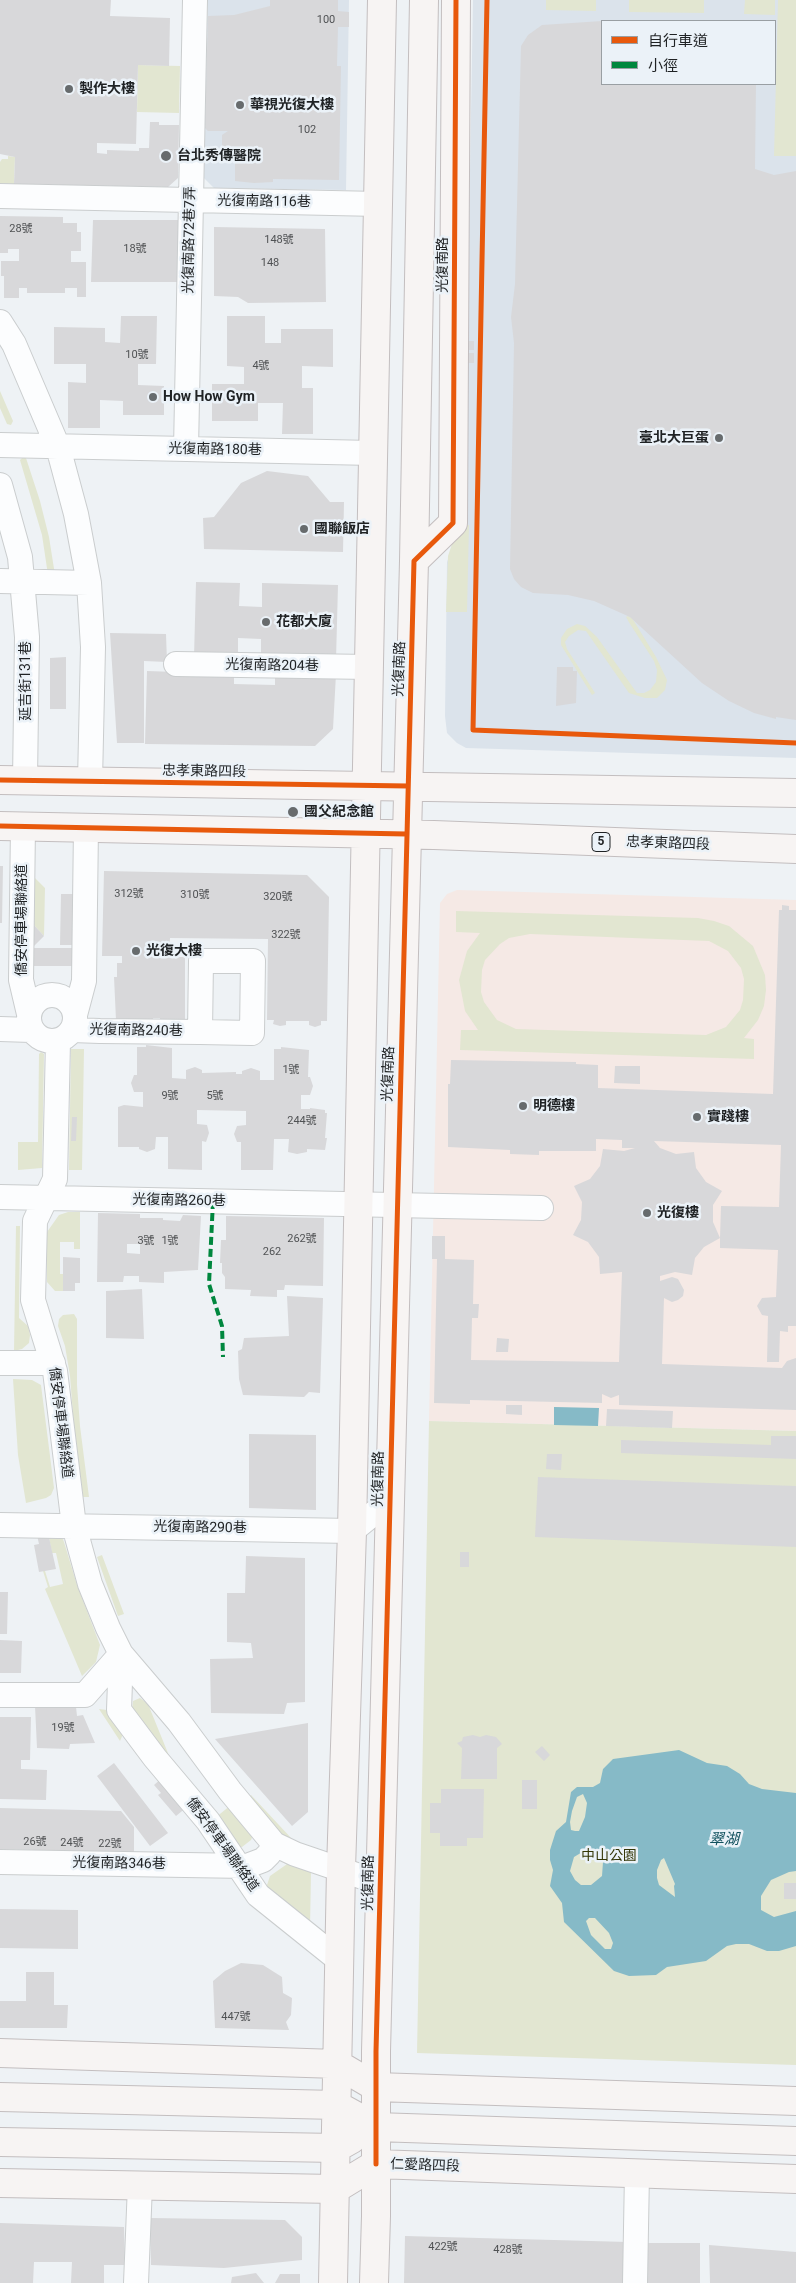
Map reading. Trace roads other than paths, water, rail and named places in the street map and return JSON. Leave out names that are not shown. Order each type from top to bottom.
[{"type":"main road","name":"光復南路","points":[[333,2283],[341,1870],[352,1531],[382,0]]},
{"type":"main road","name":"光復南路","points":[[374,2283],[380,1883],[414,561],[424,0]]},
{"type":"main road","name":"光復南路","points":[[414,561],[453,523],[456,0]]},
{"type":"main road","name":"忠孝東路四段","points":[[12,780],[796,793]]},
{"type":"main road","name":"忠孝東路四段","points":[[12,826],[406,834],[796,849]]},
{"type":"main road","points":[[0,2053],[337,2064],[376,2087],[796,2101]]},
{"type":"main road","points":[[0,2097],[336,2105],[376,2127],[796,2141]]},
{"type":"main road","points":[[0,2142],[336,2148],[376,2127]]},
{"type":"main road","name":"仁愛路四段","points":[[335,2189],[376,2164],[796,2179]]},
{"type":"main road","points":[[0,2183],[335,2189]]},
{"type":"street","name":"光復南路72巷7弄","points":[[186,449],[195,0]]},
{"type":"street","name":"光復南路116巷","points":[[0,196],[379,204]]},
{"type":"street","points":[[0,322],[14,344],[58,447],[76,514],[89,583],[93,647],[90,781]]},
{"type":"street","points":[[0,446],[58,447]]},
{"type":"street","name":"光復南路180巷","points":[[58,447],[373,453]]},
{"type":"street","name":"延吉街131巷","points":[[0,485],[20,557],[11,581],[27,646],[12,780]]},
{"type":"street","points":[[11,581],[89,583]]},
{"type":"street","name":"光復南路204巷","points":[[176,664],[369,668]]},
{"type":"street","name":"僑安停車場聯絡道","points":[[12,826],[21,980],[30,1022]]},
{"type":"street","name":"僑安停車場聯絡道","points":[[86,827],[84,982],[68,1028],[55,1179],[35,1221],[33,1300],[53,1363],[74,1526],[90,1584],[121,1654],[179,1722],[230,1791],[274,1844],[295,1854],[380,1883]]},
{"type":"street","points":[[52,995],[67,1000],[68,1028],[44,1040],[30,1022],[37,1000],[52,995]]},
{"type":"street","points":[[0,1029],[30,1022]]},
{"type":"street","name":"光復南路240巷","points":[[68,1028],[200,1032]]},
{"type":"street","name":"光復南路260巷","points":[[0,1198],[540,1208]]},
{"type":"street","points":[[0,1363],[53,1363]]},
{"type":"street","points":[[352,1531],[390,1500]]},
{"type":"street","name":"光復南路290巷","points":[[0,1525],[352,1531]]},
{"type":"street","points":[[0,1695],[85,1695],[121,1654]]},
{"type":"street","name":"僑安停車場聯絡道","points":[[121,1654],[119,1710],[155,1758],[208,1820],[258,1895],[339,1960]]},
{"type":"street","name":"光復南路346巷","points":[[0,1862],[239,1866],[256,1864],[263,1860],[269,1854],[274,1844]]},
{"type":"street","points":[[635,2283],[636,2173]]},
{"type":"street","points":[[136,2283],[140,2185]]},
{"type":"water","points":[[554,1407],[599,1408],[598,1426],[554,1425]]},
{"type":"water","name":"翠湖","points":[[679,1750],[707,1763],[727,1766],[740,1774],[749,1784],[762,1789],[796,1793],[796,1871],[771,1880],[761,1896],[761,1910],[774,1917],[796,1911],[796,1946],[779,1951],[767,1951],[749,1944],[736,1944],[727,1946],[706,1961],[667,1967],[656,1975],[629,1976],[614,1971],[564,1922],[562,1903],[550,1886],[553,1870],[550,1850],[556,1831],[566,1822],[571,1792],[577,1787],[593,1787],[600,1783],[603,1769],[613,1759]],"holes":[[[583,1794],[587,1803],[585,1817],[579,1831],[571,1830],[570,1822],[577,1797]],[[584,1851],[595,1852],[603,1862],[602,1876],[591,1885],[581,1885],[575,1880],[570,1871],[574,1857]],[[664,1858],[675,1884],[675,1897],[659,1885],[657,1870],[661,1860]],[[589,1918],[595,1918],[609,1933],[613,1943],[611,1949],[605,1949],[591,1935],[586,1921]]]},
{"type":"place","name":"製作大樓","points":[[69,89]]},
{"type":"place","name":"華視光復大樓","points":[[240,105]]},
{"type":"place","name":"台北秀傳醫院","points":[[166,156]]},
{"type":"place","name":"How How Gym","points":[[153,397]]},
{"type":"place","name":"臺北大巨蛋","points":[[719,438]]},
{"type":"place","name":"國聯飯店","points":[[304,529]]},
{"type":"place","name":"花都大廈","points":[[266,622]]},
{"type":"place","name":"國父紀念館","points":[[293,812]]},
{"type":"place","name":"光復大樓","points":[[136,951]]},
{"type":"place","name":"明德樓","points":[[523,1106]]},
{"type":"place","name":"實踐樓","points":[[697,1117]]},
{"type":"place","name":"光復樓","points":[[647,1213]]},
{"type":"park label","name":"中山公園","points":[[609,1856]]}]
